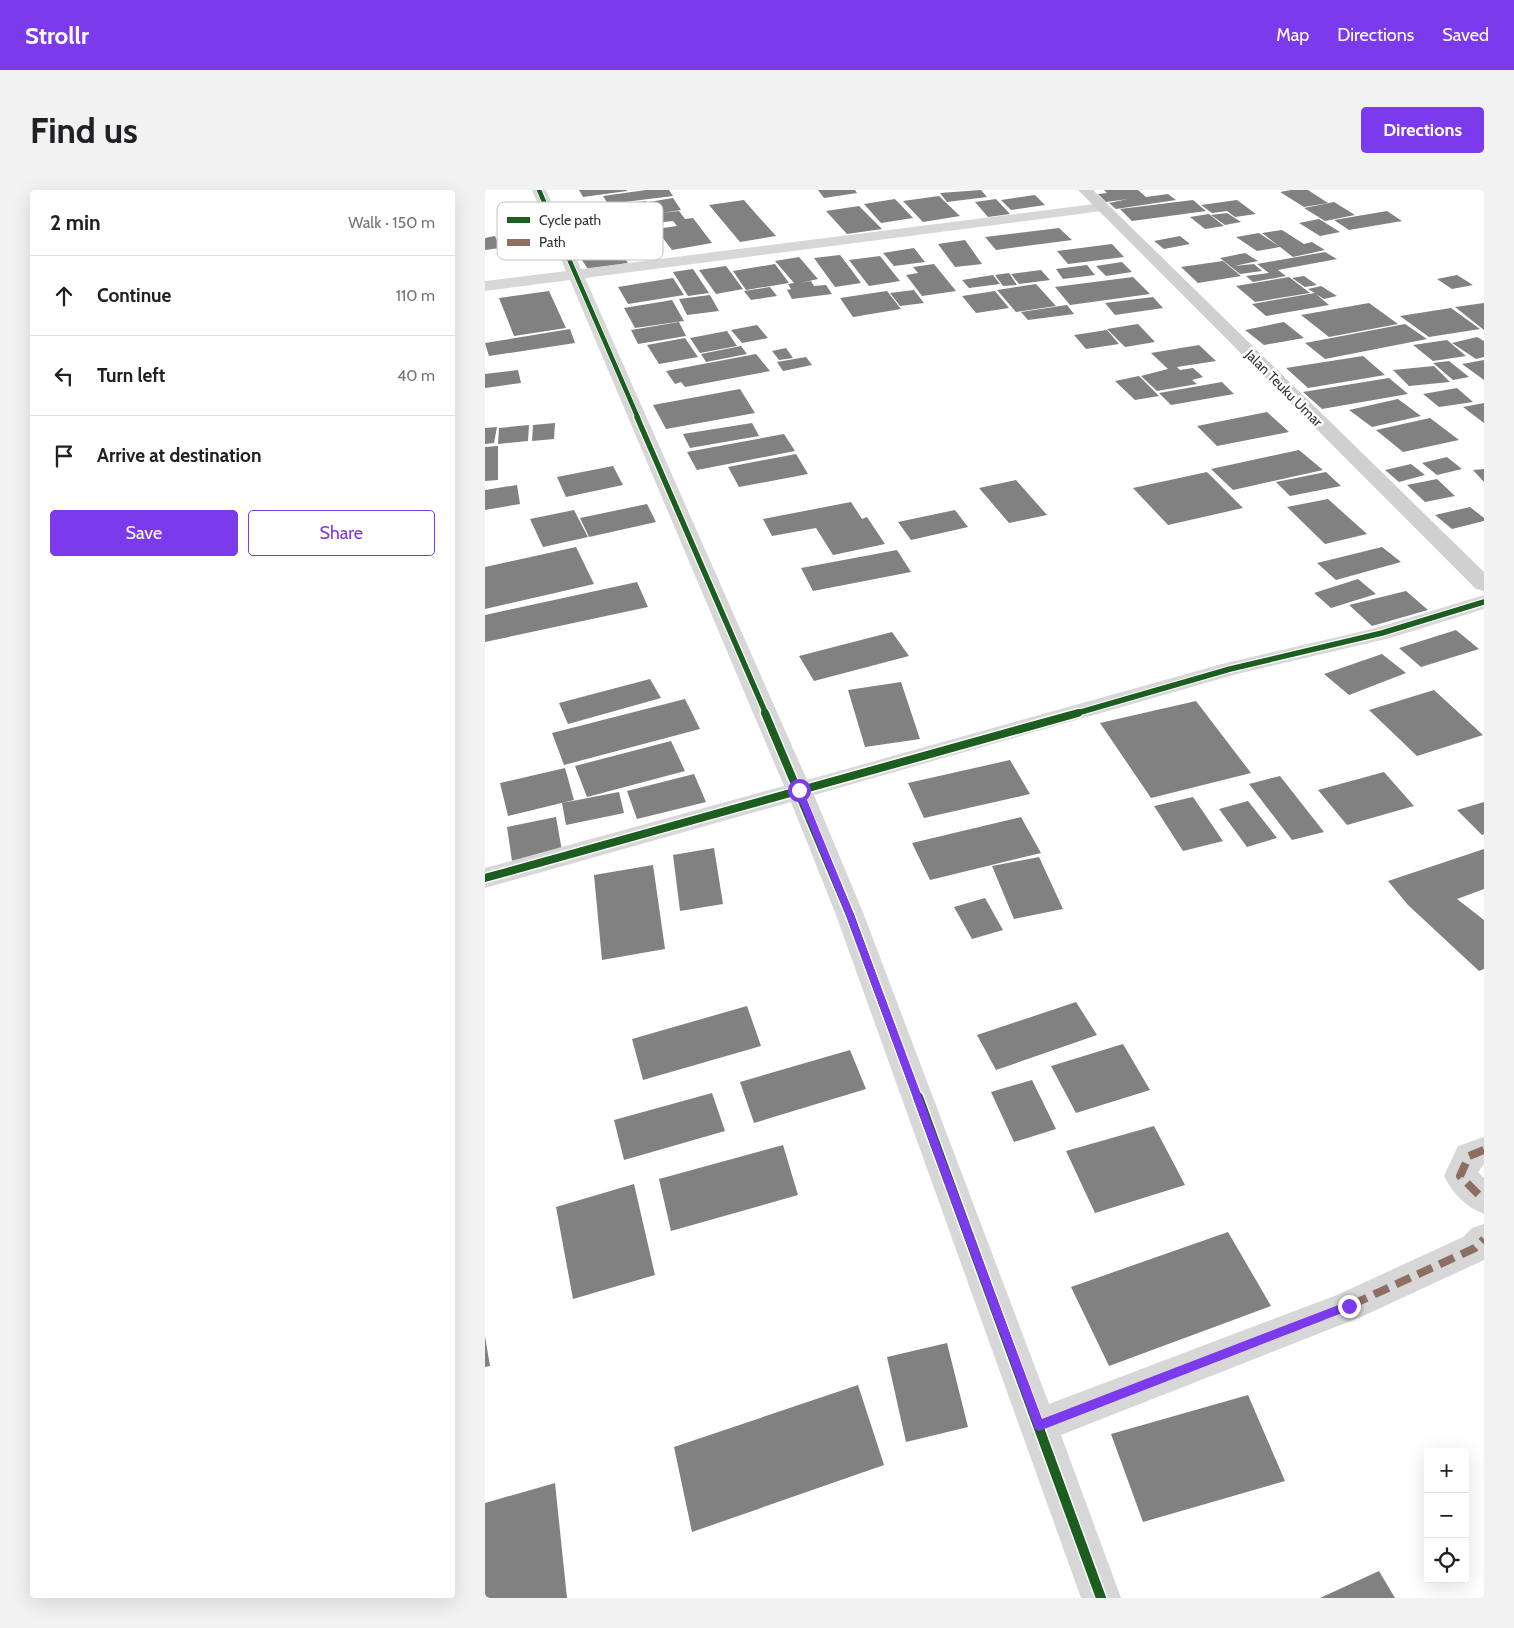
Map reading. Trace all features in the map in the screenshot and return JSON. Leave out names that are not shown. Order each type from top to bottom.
[{"type":"main road","name":"Jalan Teuku Umar","points":[[1085,190],[1484,584]]},
{"type":"street","points":[[539,190],[544,202]]},
{"type":"street","points":[[485,286],[1102,207]]},
{"type":"street","points":[[567,260],[799,790],[850,915],[1101,1598]]},
{"type":"street","points":[[485,878],[1230,669],[1382,633],[1484,602]]},
{"type":"street","points":[[1484,1150],[1469,1156],[1460,1176],[1484,1200]]},
{"type":"street","points":[[1039,1426],[1349,1306],[1475,1248],[1484,1239]]},
{"type":"building","points":[[579,190],[627,190],[627,191],[583,197]]},
{"type":"building","points":[[646,190],[669,190],[673,196],[624,202],[607,202],[603,196]]},
{"type":"building","points":[[818,190],[855,190],[857,193],[824,198]]},
{"type":"building","points":[[981,190],[987,197],[947,202],[940,193]]},
{"type":"building","points":[[1104,190],[1138,190],[1146,197],[1168,194],[1176,200],[1116,209],[1109,203],[1128,199],[1106,202],[1098,194],[1107,193]]},
{"type":"building","points":[[1308,190],[1328,203],[1304,207],[1280,192]]},
{"type":"building","points":[[1035,195],[1045,205],[1011,210],[1001,200]]},
{"type":"building","points":[[939,196],[960,216],[923,222],[903,201]]},
{"type":"building","points":[[673,198],[681,210],[663,213],[663,202],[649,202]]},
{"type":"building","points":[[895,199],[913,218],[881,223],[864,204]]},
{"type":"building","points":[[996,199],[1010,214],[988,217],[975,202]]},
{"type":"building","points":[[744,200],[776,236],[740,242],[709,205]]},
{"type":"building","points":[[1193,200],[1206,211],[1132,221],[1120,209]]},
{"type":"building","points":[[1237,200],[1256,214],[1235,217],[1227,211],[1212,213],[1201,205]]},
{"type":"building","points":[[1334,202],[1355,215],[1325,221],[1304,208]]},
{"type":"building","points":[[859,206],[882,229],[847,234],[826,211]]},
{"type":"building","points":[[679,211],[685,219],[693,218],[712,243],[672,250],[663,238],[663,228],[677,226],[673,221],[663,222],[663,213]]},
{"type":"building","points":[[1387,211],[1402,221],[1349,230],[1334,220]]},
{"type":"building","points":[[1227,213],[1241,222],[1225,225],[1211,215]]},
{"type":"building","points":[[1209,214],[1224,226],[1205,229],[1190,217]]},
{"type":"building","points":[[1319,219],[1340,232],[1320,236],[1299,223]]},
{"type":"building","points":[[1059,228],[1072,240],[996,250],[985,237]]},
{"type":"building","points":[[1282,230],[1304,244],[1312,242],[1325,250],[1293,257],[1262,233]]},
{"type":"building","points":[[1259,233],[1280,247],[1257,251],[1236,237]]},
{"type":"building","points":[[495,236],[497,248],[485,250],[485,238]]},
{"type":"building","points":[[1180,236],[1190,244],[1164,249],[1154,241]]},
{"type":"building","points":[[965,240],[982,264],[955,267],[938,244]]},
{"type":"building","points":[[1112,244],[1124,257],[1068,264],[1057,251]]},
{"type":"building","points":[[914,248],[925,262],[894,266],[883,253]]},
{"type":"building","points":[[1325,252],[1337,259],[1278,270],[1286,276],[1253,282],[1246,276],[1269,273],[1257,264]]},
{"type":"building","points":[[1245,253],[1258,261],[1234,266],[1254,264],[1262,271],[1240,274],[1220,258]]},
{"type":"building","points":[[840,255],[861,283],[835,287],[814,258]]},
{"type":"building","points":[[880,256],[900,281],[869,286],[849,260]]},
{"type":"building","points":[[799,257],[818,279],[800,283],[811,281],[814,286],[826,285],[832,294],[792,299],[787,290],[791,289],[788,284],[794,283],[775,261]]},
{"type":"building","points":[[582,260],[626,260],[628,263],[588,269]]},
{"type":"building","points":[[1223,261],[1241,276],[1198,283],[1181,267]]},
{"type":"building","points":[[1122,262],[1132,272],[1106,276],[1096,266]]},
{"type":"building","points":[[775,264],[789,283],[746,290],[733,271]]},
{"type":"building","points":[[934,264],[956,291],[922,296],[906,275],[918,273],[913,267]]},
{"type":"building","points":[[1087,265],[1095,275],[1063,279],[1056,269]]},
{"type":"building","points":[[726,266],[743,289],[716,294],[699,270]]},
{"type":"building","points":[[693,269],[709,293],[688,296],[673,272]]},
{"type":"building","points":[[1041,270],[1050,280],[1019,284],[1011,274]]},
{"type":"building","points":[[1009,273],[1017,285],[1003,286],[995,275]]},
{"type":"building","points":[[993,275],[1000,284],[969,288],[962,280]]},
{"type":"building","points":[[1457,275],[1473,285],[1452,289],[1437,279]]},
{"type":"building","points":[[1304,276],[1317,285],[1305,287],[1292,278]]},
{"type":"building","points":[[1133,277],[1150,294],[1070,305],[1055,287]]},
{"type":"building","points":[[1289,277],[1310,293],[1255,302],[1236,286]]},
{"type":"building","points":[[673,278],[684,295],[628,304],[618,287]]},
{"type":"building","points":[[1036,284],[1056,306],[1016,312],[997,290]]},
{"type":"building","points":[[1321,286],[1337,296],[1324,299],[1316,294],[1329,305],[1266,316],[1252,304],[1315,293],[1308,289]]},
{"type":"building","points":[[770,287],[777,296],[751,300],[744,291]]},
{"type":"building","points":[[914,290],[924,303],[900,306],[890,293]]},
{"type":"building","points":[[549,291],[566,328],[514,336],[499,298]]},
{"type":"building","points":[[887,291],[901,309],[853,317],[840,298]]},
{"type":"building","points":[[995,291],[1009,308],[976,313],[962,296]]},
{"type":"building","points":[[710,295],[719,311],[687,315],[679,299]]},
{"type":"building","points":[[1153,297],[1163,308],[1115,315],[1105,303]]},
{"type":"building","points":[[672,300],[684,321],[635,328],[624,308]]},
{"type":"building","points":[[1369,303],[1398,324],[1329,337],[1301,315]]},
{"type":"building","points":[[1484,303],[1484,330],[1455,307]]},
{"type":"building","points":[[1067,305],[1074,314],[1028,320],[1021,312]]},
{"type":"building","points":[[1451,308],[1480,329],[1429,337],[1400,316]]},
{"type":"building","points":[[679,322],[686,336],[638,344],[631,330]]},
{"type":"building","points":[[1284,322],[1304,338],[1264,345],[1245,330]]},
{"type":"building","points":[[1138,324],[1155,342],[1125,347],[1107,329]]},
{"type":"building","points":[[1405,324],[1427,339],[1325,359],[1305,343]]},
{"type":"building","points":[[757,325],[768,338],[742,343],[731,330]]},
{"type":"building","points":[[570,329],[575,343],[489,356],[485,343]]},
{"type":"building","points":[[1107,330],[1119,344],[1086,349],[1074,335]]},
{"type":"building","points":[[727,331],[737,346],[700,353],[690,338]]},
{"type":"building","points":[[1477,337],[1484,341],[1484,357],[1476,359],[1452,343]]},
{"type":"building","points":[[685,338],[698,357],[659,364],[647,345]]},
{"type":"building","points":[[1447,340],[1466,356],[1433,361],[1413,345]]},
{"type":"building","points":[[1199,345],[1216,361],[1177,367],[1180,370],[1193,368],[1203,377],[1192,380],[1197,384],[1157,391],[1141,376],[1168,369],[1151,353]]},
{"type":"building","points":[[741,346],[747,354],[706,362],[701,354]]},
{"type":"building","points":[[786,348],[793,358],[779,360],[772,351]]},
{"type":"building","points":[[756,354],[770,371],[685,387],[681,382],[675,384],[666,371]]},
{"type":"building","points":[[1363,356],[1385,375],[1308,388],[1286,368]]},
{"type":"building","points":[[806,357],[812,365],[783,371],[777,362]]},
{"type":"building","points":[[1484,360],[1484,380],[1462,364]]},
{"type":"building","points":[[1449,361],[1469,377],[1453,380],[1433,363]]},
{"type":"building","points":[[1434,366],[1450,382],[1409,386],[1393,370]]},
{"type":"building","points":[[518,370],[521,383],[485,388],[485,374]]},
{"type":"building","points":[[1139,376],[1159,396],[1135,400],[1115,381]]},
{"type":"building","points":[[1389,378],[1408,394],[1322,409],[1303,392]]},
{"type":"building","points":[[1222,382],[1234,394],[1171,405],[1159,393]]},
{"type":"building","points":[[1457,388],[1473,402],[1439,407],[1423,394]]},
{"type":"building","points":[[740,389],[755,413],[666,429],[653,405]]},
{"type":"building","points":[[1398,399],[1421,416],[1372,427],[1349,410]]},
{"type":"building","points":[[1484,403],[1484,423],[1463,407]]},
{"type":"building","points":[[1267,412],[1289,432],[1217,446],[1197,426]]},
{"type":"building","points":[[1430,418],[1459,440],[1403,452],[1376,430]]},
{"type":"building","points":[[555,423],[554,439],[532,441],[533,425]]},
{"type":"building","points":[[752,423],[759,436],[690,448],[683,434]]},
{"type":"building","points":[[529,425],[528,441],[498,444],[499,428]]},
{"type":"building","points":[[497,427],[494,443],[485,444],[485,428]]},
{"type":"building","points":[[784,434],[795,451],[697,470],[687,452]]},
{"type":"building","points":[[498,446],[498,480],[485,481],[485,447]]},
{"type":"building","points":[[1299,450],[1323,470],[1233,490],[1211,469]]},
{"type":"building","points":[[796,454],[808,474],[739,487],[728,467]]},
{"type":"building","points":[[1447,457],[1462,469],[1437,475],[1422,463]]},
{"type":"building","points":[[1411,464],[1425,475],[1399,482],[1385,470]]},
{"type":"building","points":[[613,466],[623,485],[566,497],[557,477]]},
{"type":"building","points":[[1484,469],[1484,482],[1473,470]]},
{"type":"building","points":[[1207,472],[1243,508],[1168,525],[1133,488]]},
{"type":"building","points":[[1326,472],[1341,486],[1290,496],[1276,482]]},
{"type":"building","points":[[1437,479],[1455,496],[1425,502],[1407,485]]},
{"type":"building","points":[[1016,480],[1047,515],[1009,523],[979,488]]},
{"type":"building","points":[[517,485],[520,504],[485,510],[485,490]]},
{"type":"building","points":[[1328,499],[1367,534],[1325,544],[1287,507]]},
{"type":"building","points":[[851,502],[862,519],[867,517],[885,544],[833,555],[816,528],[772,536],[763,519]]},
{"type":"building","points":[[647,504],[656,522],[589,537],[580,518]]},
{"type":"building","points":[[1470,507],[1484,518],[1484,521],[1452,529],[1435,515]]},
{"type":"building","points":[[574,510],[588,537],[543,547],[530,519]]},
{"type":"building","points":[[955,510],[968,527],[911,540],[898,522]]},
{"type":"building","points":[[576,547],[594,584],[485,609],[485,567]]},
{"type":"building","points":[[1382,547],[1401,562],[1336,580],[1317,563]]},
{"type":"building","points":[[897,550],[911,572],[813,591],[801,568]]},
{"type":"building","points":[[1358,579],[1376,594],[1331,608],[1314,593]]},
{"type":"building","points":[[637,582],[648,607],[485,642],[485,615]]},
{"type":"building","points":[[1406,591],[1428,610],[1372,626],[1349,605]]},
{"type":"building","points":[[1456,630],[1479,649],[1421,667],[1399,648]]},
{"type":"building","points":[[892,632],[909,656],[814,681],[799,656]]},
{"type":"building","points":[[1382,654],[1406,673],[1349,695],[1324,674]]},
{"type":"building","points":[[650,679],[661,698],[568,724],[559,703]]},
{"type":"building","points":[[901,682],[920,739],[865,747],[848,690]]},
{"type":"building","points":[[1434,690],[1483,735],[1417,756],[1369,710]]},
{"type":"building","points":[[685,699],[700,729],[564,765],[552,733]]},
{"type":"building","points":[[1196,701],[1251,773],[1151,798],[1100,723]]},
{"type":"building","points":[[671,741],[685,771],[587,797],[575,766]]},
{"type":"building","points":[[1010,760],[1030,794],[924,818],[908,783]]},
{"type":"building","points":[[565,768],[574,800],[508,816],[500,783]]},
{"type":"building","points":[[1384,772],[1414,806],[1347,825],[1318,790]]},
{"type":"building","points":[[694,774],[706,802],[637,819],[627,791]]},
{"type":"building","points":[[1280,776],[1324,832],[1292,840],[1249,784]]},
{"type":"building","points":[[619,792],[624,813],[566,825],[562,803]]},
{"type":"building","points":[[1193,797],[1223,841],[1183,851],[1154,806]]},
{"type":"building","points":[[1248,801],[1277,838],[1247,847],[1219,809]]},
{"type":"building","points":[[1484,802],[1484,834],[1482,835],[1457,810]]},
{"type":"building","points":[[556,817],[562,851],[512,861],[507,827]]},
{"type":"building","points":[[1021,817],[1041,853],[930,880],[912,843]]},
{"type":"building","points":[[714,848],[723,904],[680,911],[673,855]]},
{"type":"building","points":[[1484,849],[1484,889],[1457,899],[1484,920],[1484,969],[1479,971],[1408,905],[1388,881]]},
{"type":"building","points":[[1039,857],[1063,909],[1014,919],[992,866]]},
{"type":"building","points":[[653,865],[665,949],[602,960],[594,875]]},
{"type":"building","points":[[985,898],[1003,930],[972,939],[954,907]]},
{"type":"building","points":[[1076,1002],[1097,1035],[996,1070],[977,1035]]},
{"type":"building","points":[[747,1006],[761,1046],[643,1080],[632,1039]]},
{"type":"building","points":[[1123,1044],[1150,1090],[1076,1113],[1051,1066]]},
{"type":"building","points":[[850,1050],[866,1089],[754,1123],[740,1082]]},
{"type":"building","points":[[1032,1080],[1056,1129],[1014,1142],[991,1092]]},
{"type":"building","points":[[712,1093],[725,1131],[624,1160],[614,1120]]},
{"type":"building","points":[[1154,1126],[1185,1185],[1095,1213],[1066,1151]]},
{"type":"building","points":[[783,1145],[798,1195],[671,1231],[659,1179]]},
{"type":"building","points":[[634,1184],[655,1275],[573,1299],[556,1207]]},
{"type":"building","points":[[1228,1232],[1271,1306],[1109,1366],[1071,1287]]},
{"type":"building","points":[[485,1336],[490,1366],[485,1367]]},
{"type":"building","points":[[947,1343],[968,1427],[906,1442],[887,1357]]},
{"type":"building","points":[[858,1385],[884,1465],[692,1532],[674,1447]]},
{"type":"building","points":[[1248,1395],[1285,1481],[1143,1522],[1111,1434]]},
{"type":"building","points":[[555,1483],[567,1598],[485,1598],[485,1503]]},
{"type":"building","points":[[1379,1571],[1395,1598],[1320,1598]]},
{"type":"marked path","points":[[1484,1150],[1469,1156],[1460,1176],[1484,1200]]},
{"type":"marked path","points":[[1039,1426],[1349,1306],[1475,1248],[1484,1239]]},
{"type":"cycle path","points":[[539,190],[544,202]]},
{"type":"cycle path","points":[[569,260],[799,791],[850,915],[1101,1598]]},
{"type":"cycle path","points":[[485,878],[1008,733],[1230,669],[1382,633],[1484,602]]},
{"type":"route","points":[[799,790],[850,915],[1039,1426],[1349,1306]]}]
